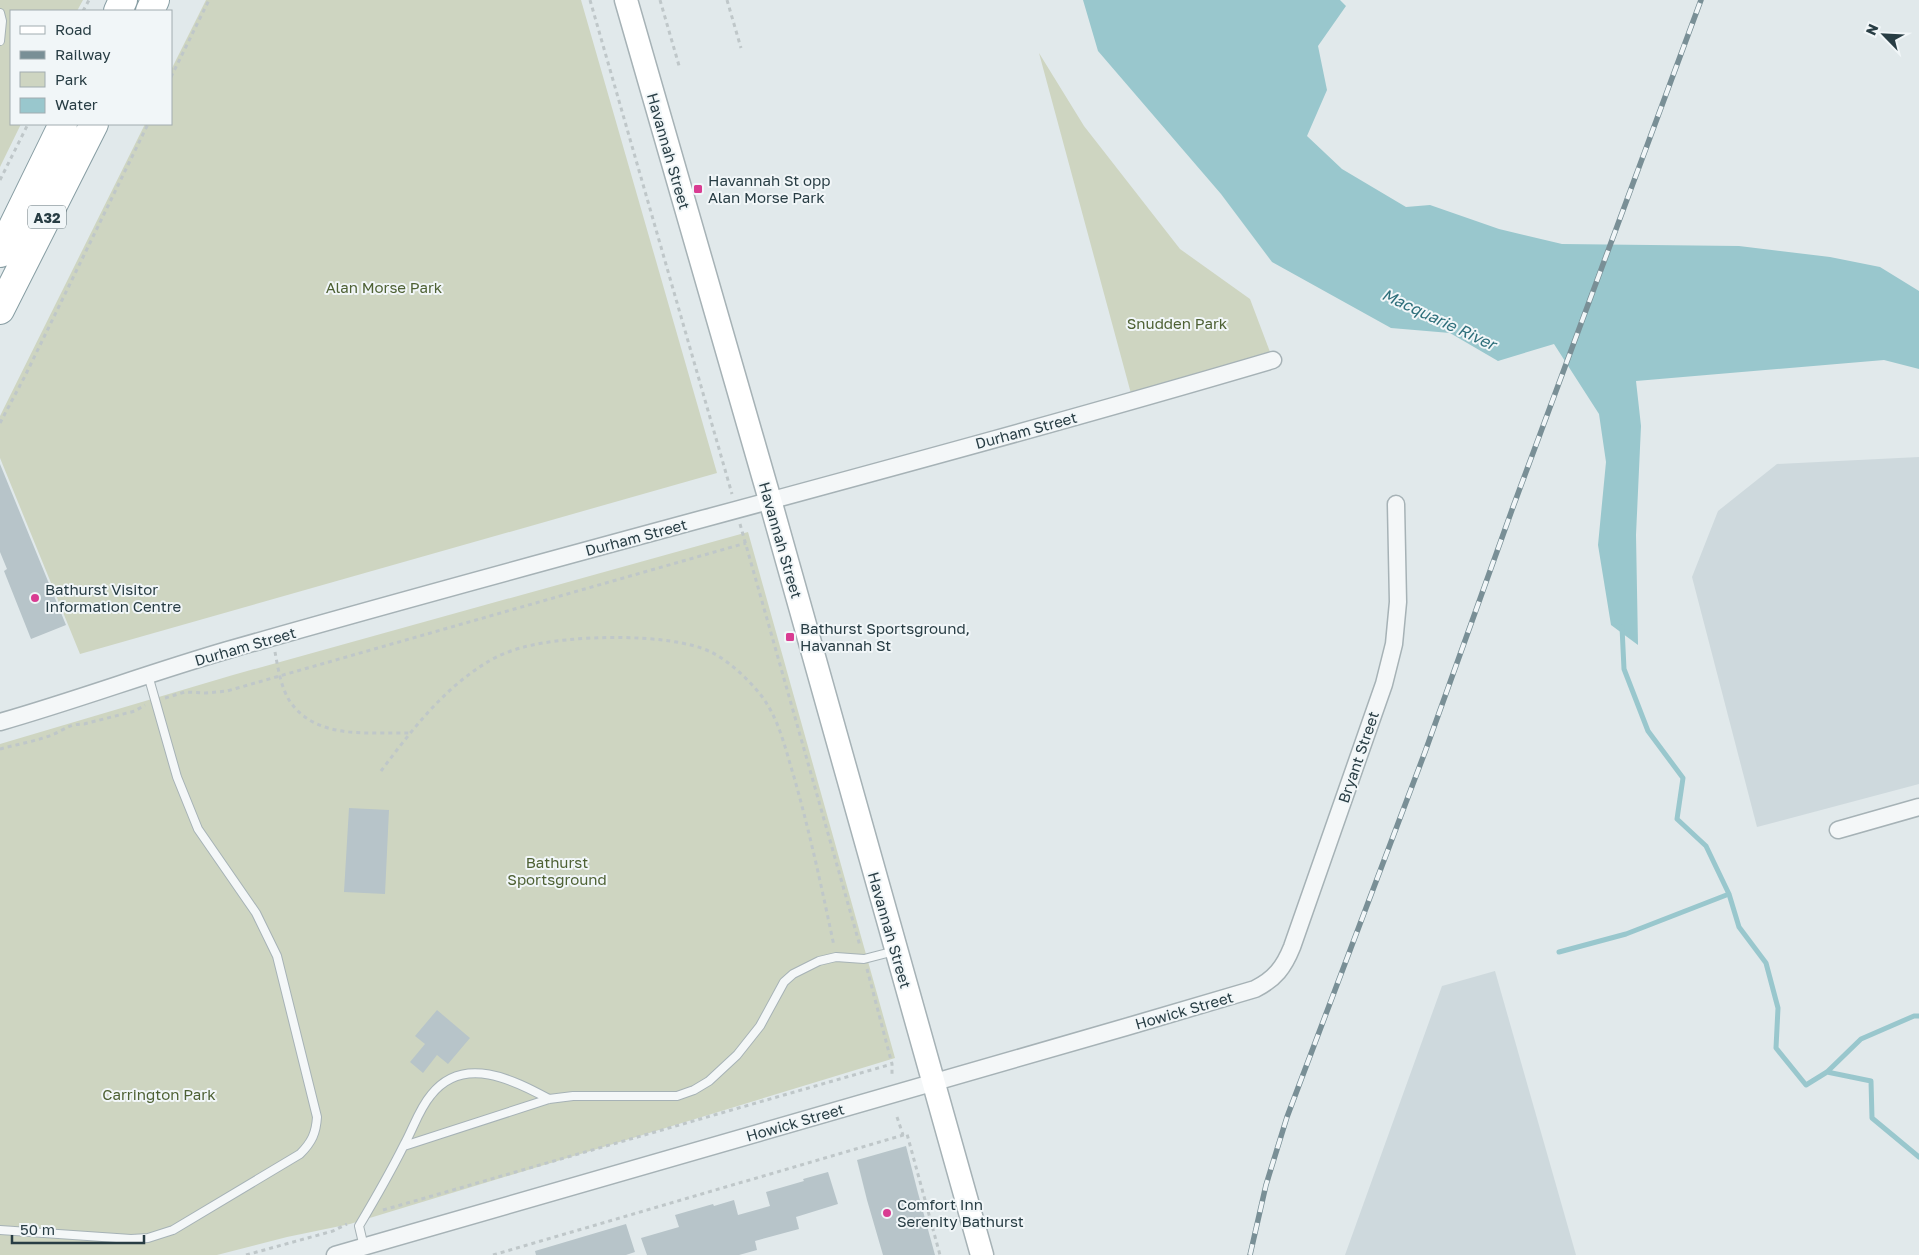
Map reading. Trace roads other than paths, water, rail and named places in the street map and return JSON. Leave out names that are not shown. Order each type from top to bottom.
[{"type":"highway","name":"A32","points":[[0,253],[63,125]]},
{"type":"highway","name":"A32","points":[[0,310],[93,125]]},
{"type":"street","name":"Havannah Street","points":[[626,0],[770,500],[982,1255]]},
{"type":"street","name":"Durham Street","points":[[0,722],[272,638],[1133,401],[1273,360]]},
{"type":"street","name":"Bryant Street","points":[[1255,989],[1267,983],[1278,974],[1289,954],[1384,684],[1394,644],[1398,602],[1396,504]]},
{"type":"street","points":[[1838,830],[1919,806]]},
{"type":"street","name":"Howick Street","points":[[341,1254],[1255,989]]},
{"type":"lane","points":[[0,13],[2,21],[0,41]]},
{"type":"lane","points":[[0,1230],[111,1239],[148,1238],[173,1230],[300,1154],[312,1140],[316,1131],[317,1117],[277,956],[256,913],[198,829],[177,777],[148,675]]},
{"type":"lane","points":[[404,1146],[549,1099],[573,1096],[677,1096],[694,1090],[709,1081],[737,1055],[760,1026],[784,982],[801,970],[836,956],[864,959],[896,951]]},
{"type":"lane","points":[[364,1246],[360,1226],[431,1094],[444,1083],[458,1076],[476,1073],[508,1078],[549,1099]]},
{"type":"water","name":"Macquarie River","points":[[1083,0],[1340,0],[1346,6],[1318,46],[1327,90],[1307,136],[1342,169],[1406,207],[1430,205],[1499,229],[1562,244],[1739,246],[1830,257],[1880,267],[1919,291],[1919,369],[1884,360],[1636,381],[1641,426],[1636,535],[1638,645],[1611,625],[1598,545],[1606,462],[1599,414],[1554,344],[1498,361],[1450,333],[1391,328],[1272,262],[1221,194],[1098,51]]},
{"type":"waterway","points":[[1622,627],[1624,669],[1648,731],[1683,778],[1677,819],[1706,846],[1729,894],[1739,927],[1766,963],[1778,1008],[1776,1048],[1806,1085],[1827,1072],[1861,1039],[1914,1016],[1919,1016]]},
{"type":"waterway","points":[[1559,952],[1626,934],[1729,894]]},
{"type":"waterway","points":[[1827,1072],[1871,1081],[1872,1118],[1919,1157]]},
{"type":"railway","points":[[1250,1255],[1266,1185],[1287,1117],[1425,752],[1513,507],[1701,0]]},
{"type":"place","name":"Havannah St opp Alan Morse Park","points":[[698,189]]},
{"type":"place","name":"Bathurst Visitor Information Centre","points":[[35,598]]},
{"type":"place","name":"Bathurst Sportsground, Havannah St","points":[[790,637]]},
{"type":"place","name":"Comfort Inn Serenity Bathurst","points":[[887,1213]]},
{"type":"park label","name":"Alan Morse Park","points":[[384,287]]},
{"type":"park label","name":"Snudden Park","points":[[1177,323]]},
{"type":"park label","name":"Bathurst Sportsground","points":[[557,870]]},
{"type":"park label","name":"Carrington Park","points":[[159,1094]]}]
